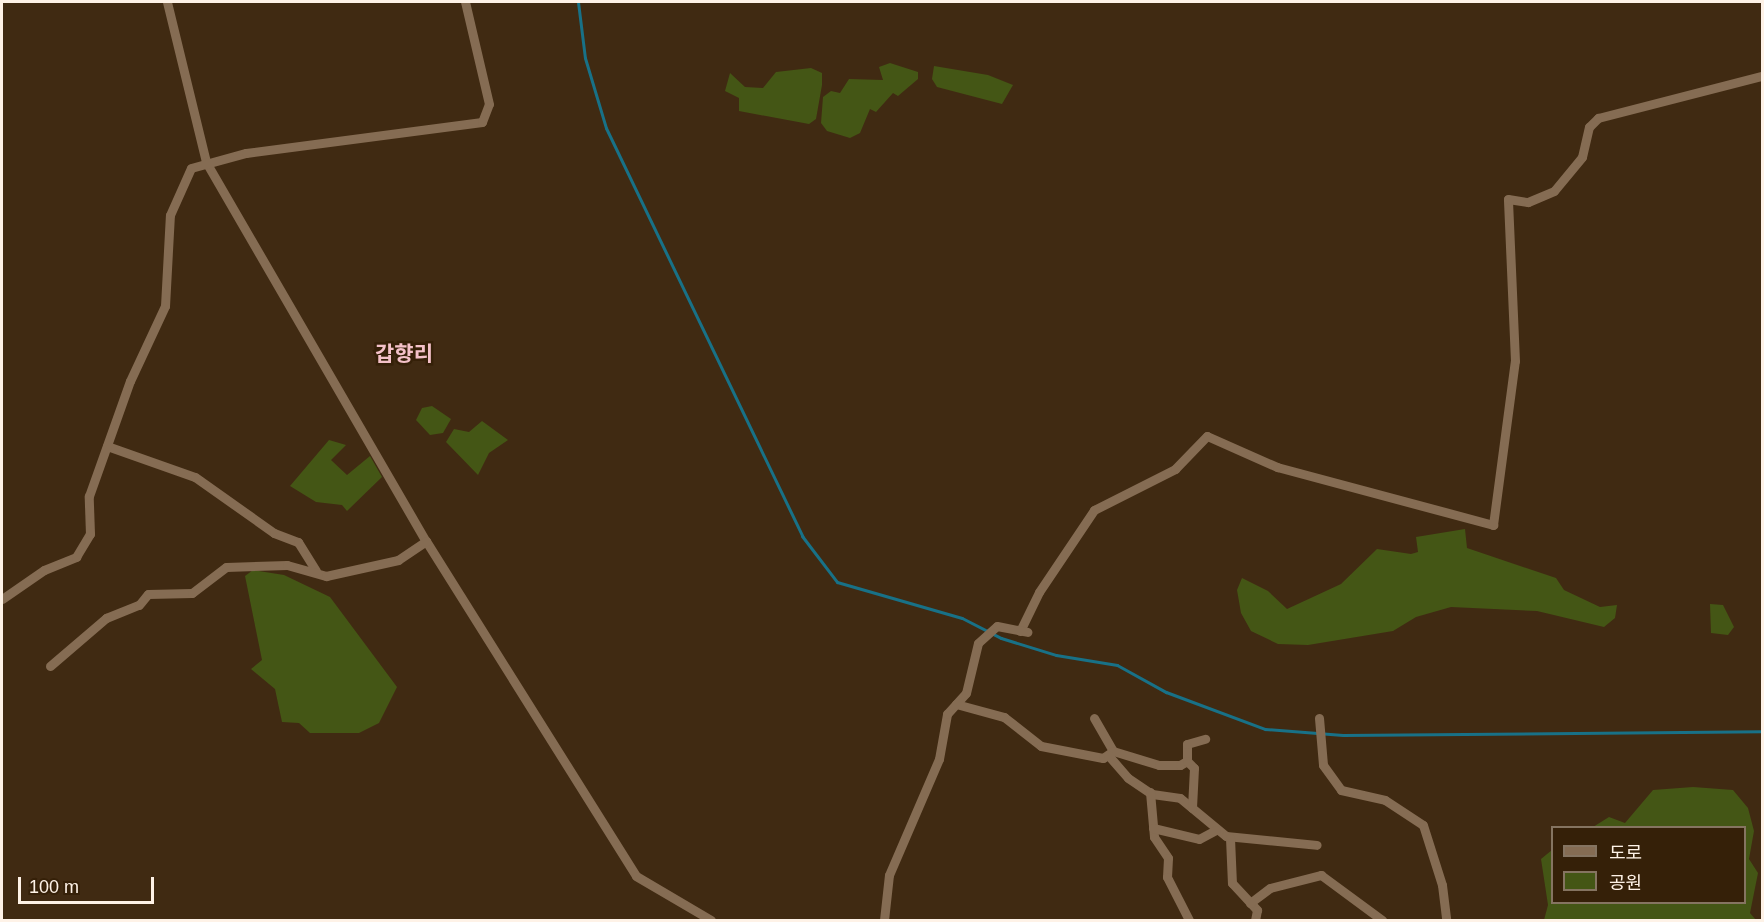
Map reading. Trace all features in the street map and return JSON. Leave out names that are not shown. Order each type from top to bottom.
[{"type":"street","points":[[167,2],[206,162],[426,540],[636,876],[711,921]]},
{"type":"street","points":[[2,599],[82,551],[90,534],[88,496],[165,306],[167,229],[175,197],[191,168],[206,162],[482,122],[489,104],[465,2]]},
{"type":"street","points":[[884,921],[889,875],[939,759],[947,714],[966,693],[982,638],[993,627],[1024,631],[1039,592],[1094,510],[1175,469],[1207,436],[1277,467],[1493,525],[1514,378],[1508,199],[1528,202],[1554,191],[1582,157],[1589,127],[1598,118],[1762,76]]},
{"type":"street","points":[[107,446],[195,477],[274,533],[298,542],[316,571]]},
{"type":"street","points":[[50,666],[106,618],[139,605],[148,594],[192,593],[226,567],[270,564],[316,571],[326,576],[398,560],[426,540]]},
{"type":"street","points":[[956,704],[1004,717],[1041,746],[1110,753],[1159,765],[1187,761]]},
{"type":"street","points":[[1094,718],[1110,753],[1150,792],[1177,797],[1216,830],[1230,838],[1317,845]]},
{"type":"street","points":[[1319,722],[1317,742],[1323,765],[1341,790],[1381,798],[1423,825],[1442,885],[1446,921]]},
{"type":"street","points":[[1192,808],[1194,768],[1187,761],[1187,744],[1205,739]]},
{"type":"street","points":[[1150,792],[1153,828],[1169,860],[1167,877],[1190,921]]},
{"type":"street","points":[[1153,828],[1199,839],[1216,830]]},
{"type":"street","points":[[1230,838],[1232,883],[1257,910],[1255,921]]},
{"type":"street","points":[[1250,903],[1270,888],[1321,875],[1382,921]]},
{"type":"green space","points":[[890,63],[918,72],[918,79],[898,96],[893,93],[876,112],[870,109],[860,133],[850,138],[827,131],[821,123],[823,97],[831,91],[840,93],[849,79],[883,80],[879,67]]},
{"type":"green space","points":[[934,66],[988,75],[1013,85],[1002,104],[937,87],[932,79]]},
{"type":"green space","points":[[811,68],[822,73],[822,85],[816,119],[809,124],[739,111],[739,98],[725,91],[730,73],[745,87],[763,88],[776,72]]},
{"type":"green space","points":[[432,406],[451,419],[443,433],[430,435],[416,420],[422,408]]},
{"type":"green space","points":[[482,421],[508,440],[489,453],[478,475],[446,442],[454,429],[469,432]]},
{"type":"green space","points":[[329,440],[346,445],[331,460],[347,475],[370,456],[382,477],[347,511],[342,505],[316,502],[290,486]]},
{"type":"green space","points":[[1465,529],[1467,548],[1556,578],[1564,590],[1600,607],[1617,605],[1615,618],[1604,627],[1537,611],[1451,607],[1416,617],[1393,631],[1308,645],[1278,644],[1251,631],[1241,613],[1237,590],[1242,578],[1268,591],[1287,609],[1341,584],[1377,549],[1411,554],[1418,552],[1416,537]]},
{"type":"green space","points":[[253,570],[284,575],[330,597],[397,687],[379,723],[359,733],[310,733],[299,723],[282,722],[275,689],[251,669],[262,660],[245,576]]},
{"type":"green space","points":[[1710,604],[1723,605],[1734,627],[1728,635],[1711,633]]},
{"type":"green space","points":[[1693,787],[1733,790],[1748,808],[1754,831],[1749,859],[1758,873],[1750,913],[1756,920],[1544,920],[1548,905],[1541,859],[1551,851],[1551,904],[1746,904],[1746,826],[1595,826],[1609,817],[1625,823],[1653,790]]},
{"type":"waterway","points":[[578,2],[585,58],[606,128],[802,536],[837,582],[962,618],[1001,638],[1056,655],[1117,665],[1166,692],[1265,729],[1343,735],[1762,731]]},
{"type":"district","name":"갑향리","points":[[404,354]]}]
